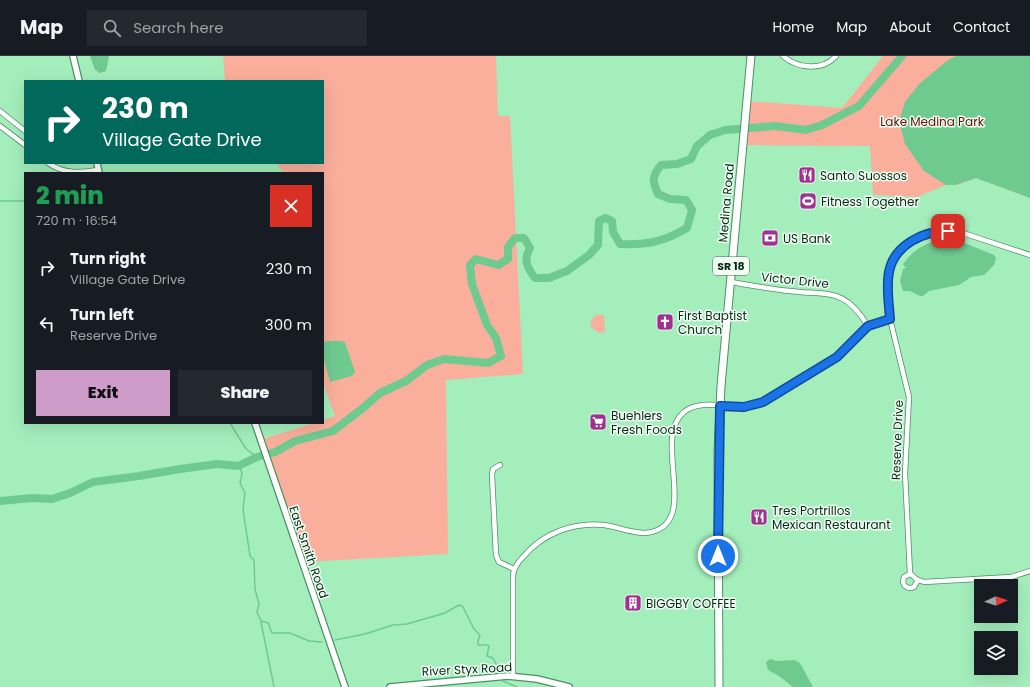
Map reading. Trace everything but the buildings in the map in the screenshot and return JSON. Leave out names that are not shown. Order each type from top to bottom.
[{"type":"highway","name":"Medina Road","points":[[719,687],[718,452],[720,406],[751,56]]},
{"type":"street","points":[[73,56],[79,80]]},
{"type":"street","points":[[783,56],[790,62],[799,65],[814,66],[826,64],[836,56]]},
{"type":"street","points":[[0,111],[24,130]]},
{"type":"street","points":[[0,126],[24,144]]},
{"type":"street","points":[[50,164],[61,170],[72,172],[99,172]]},
{"type":"street","name":"Reserve Drive","points":[[910,574],[904,473],[909,397],[890,319],[888,278],[891,264],[904,247],[918,237],[934,232],[956,232],[1030,255]]},
{"type":"street","name":"Victor Drive","points":[[730,282],[789,291],[820,292],[835,295],[854,306],[868,326]]},
{"type":"street","points":[[513,677],[512,584],[514,569],[532,546],[546,537],[571,527],[588,525],[604,525],[643,533],[655,532],[665,525],[674,507],[672,438],[674,427],[684,412],[701,406],[744,407],[763,402],[837,357],[868,326],[890,319]]},
{"type":"street","name":"East Smith Road","points":[[254,424],[345,687]]},
{"type":"street","points":[[500,465],[493,469],[492,475],[496,555],[499,562],[514,569]]},
{"type":"street","points":[[917,580],[914,587],[910,588],[905,586],[903,582],[904,578],[910,574],[917,580],[924,582],[1011,577],[1030,571]]},
{"type":"street","name":"River Styx Road","points":[[390,687],[467,679],[513,677],[537,680],[569,687]]},
{"type":"green space","points":[[223,56],[496,56],[498,116],[510,116],[523,374],[446,380],[448,554],[305,562],[263,439],[311,424],[324,424],[324,420],[335,416],[324,386],[324,172],[283,172],[277,164],[324,164],[324,80],[225,80]]},
{"type":"green space","name":"Lake Medina Park","points":[[883,56],[1030,56],[1030,198],[976,178],[958,185],[946,185],[917,197],[873,195],[870,146],[743,145],[747,101],[842,108]]},
{"type":"green space","points":[[596,315],[604,315],[605,332],[599,333],[591,327],[591,320]]},
{"type":"shaded area","points":[[90,56],[109,56],[106,71],[100,73],[95,70]]},
{"type":"shaded area","points":[[956,56],[1030,56],[1030,198],[976,178],[955,185],[946,185],[924,171],[905,144],[899,121],[905,102],[919,84],[948,60]]},
{"type":"shaded area","points":[[946,240],[962,242],[994,255],[996,258],[994,265],[984,275],[971,277],[959,285],[929,291],[923,296],[910,291],[903,291],[900,281],[903,269],[906,268],[903,264],[907,258],[927,244]]},
{"type":"shaded area","points":[[326,341],[345,342],[355,372],[352,376],[330,382],[324,360],[324,342]]},
{"type":"shaded area","points":[[770,659],[777,661],[795,660],[800,663],[813,687],[793,687],[779,676],[768,670],[766,662]]},
{"type":"waterway","points":[[0,501],[32,498],[52,499],[70,493],[93,482],[217,464],[238,466],[257,457],[275,452],[295,441],[333,431],[380,393],[406,381],[427,365],[444,359],[488,363],[501,356],[496,338],[487,325],[472,284],[470,265],[476,259],[498,265],[508,259],[508,247],[515,238],[524,238],[530,248],[526,260],[530,270],[535,278],[549,278],[567,271],[589,255],[598,245],[599,221],[605,218],[612,221],[613,232],[620,244],[655,242],[670,237],[687,228],[692,210],[686,200],[670,199],[658,194],[654,179],[656,172],[661,165],[677,164],[691,159],[697,146],[710,135],[725,130],[775,126],[806,130],[822,125],[859,106],[902,56]]},
{"type":"waterway","points":[[0,201],[24,201]]},
{"type":"waterway","points":[[231,424],[246,449],[257,457]]},
{"type":"waterway","points":[[240,466],[242,474],[240,483],[245,493],[243,510],[250,556],[254,560],[255,589],[259,604],[257,612],[261,621],[268,623],[272,633],[290,633],[309,641],[322,642]]},
{"type":"waterway","points":[[335,640],[365,634],[393,625],[407,624],[445,613],[459,605],[463,607],[474,629],[480,635],[478,645],[489,646],[487,656],[493,658],[501,673]]},
{"type":"waterway","points":[[261,622],[274,687]]},
{"type":"waterway","points":[[503,681],[517,687]]},
{"type":"place","name":"Santo Suossos","points":[[807,175]]},
{"type":"place","name":"Fitness Together","points":[[808,201]]},
{"type":"place","name":"US Bank","points":[[770,238]]},
{"type":"place","name":"First Baptist Church","points":[[665,322]]},
{"type":"place","name":"Buehlers Fresh Foods","points":[[598,422]]},
{"type":"place","name":"Tres Portrillos Mexican Restaurant","points":[[759,517]]},
{"type":"place","name":"BIGGBY COFFEE","points":[[633,603]]},
{"type":"route","points":[[718,556],[718,429],[720,406],[744,407],[763,402],[844,352],[862,330],[868,326],[890,319],[888,278],[894,258],[898,252],[918,237],[934,232],[948,231]]}]
